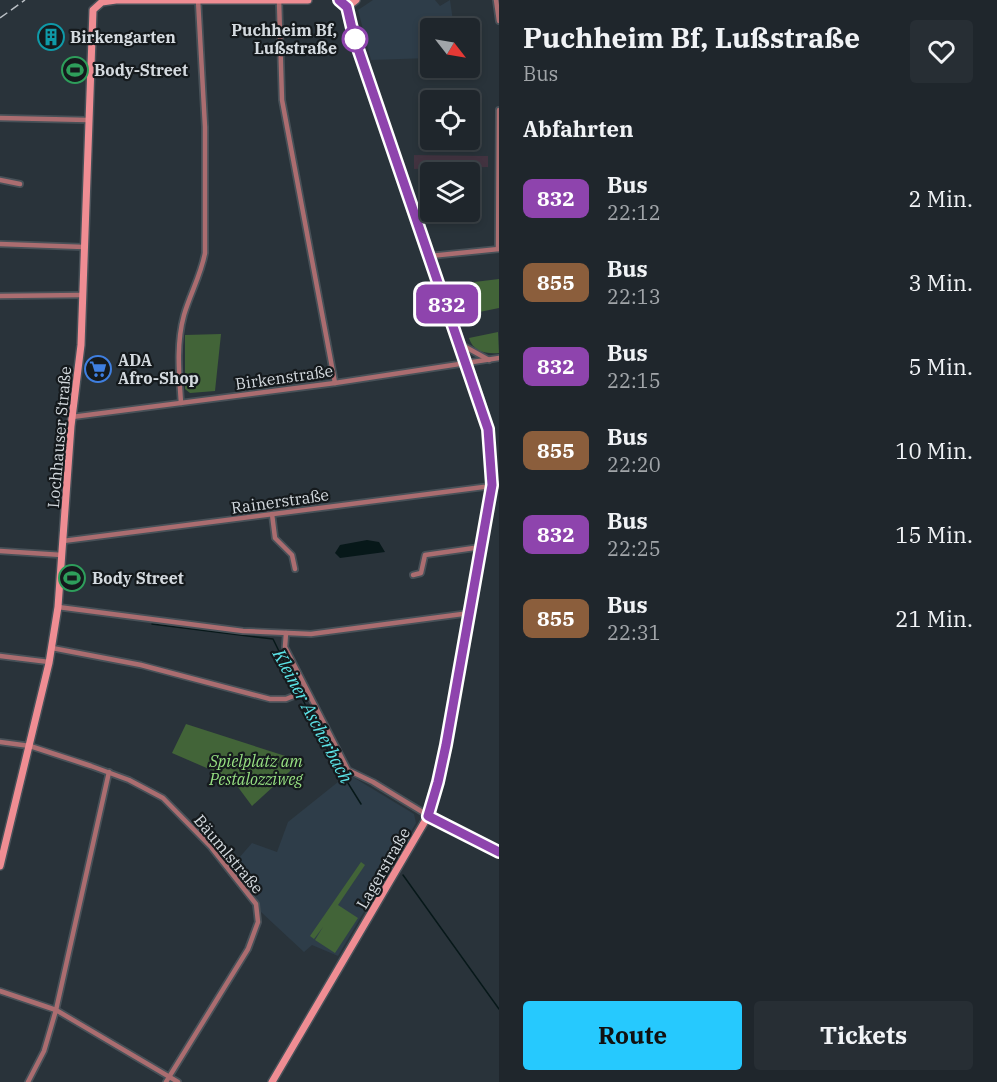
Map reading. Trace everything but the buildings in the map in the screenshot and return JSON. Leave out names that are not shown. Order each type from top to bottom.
[{"type":"street","name":"Lochhauser Straße","points":[[0,866],[49,662],[58,608],[72,417],[79,369],[93,10],[97,5],[116,0],[198,0]]},
{"type":"street","points":[[181,403],[179,339],[184,315],[205,253],[205,127],[198,0],[308,0]]},
{"type":"street","points":[[279,0],[282,100],[335,383]]},
{"type":"street","points":[[339,0],[347,7],[356,0]]},
{"type":"street","points":[[496,0],[499,21]]},
{"type":"street","name":"Lagerstraße","points":[[272,1082],[428,816],[438,782],[481,547],[496,485],[488,429],[354,37],[347,7]]},
{"type":"street","points":[[430,256],[498,249],[499,110]]},
{"type":"street","points":[[0,118],[88,120]]},
{"type":"street","points":[[0,180],[20,184]]},
{"type":"street","points":[[0,244],[84,247]]},
{"type":"street","points":[[0,296],[82,295]]},
{"type":"street","points":[[460,344],[489,360]]},
{"type":"street","name":"Birkenstraße","points":[[72,417],[335,383],[499,358]]},
{"type":"street","name":"Rainerstraße","points":[[63,541],[496,485]]},
{"type":"street","points":[[272,514],[275,538],[292,555],[295,569]]},
{"type":"street","points":[[413,575],[421,573],[425,555],[481,547]]},
{"type":"street","points":[[0,550],[62,555]]},
{"type":"street","points":[[58,608],[243,631],[286,633],[327,633],[470,613]]},
{"type":"street","points":[[286,633],[285,647],[304,692],[348,770],[373,782],[428,816],[499,852]]},
{"type":"street","points":[[52,648],[141,665],[270,699],[296,696],[304,692]]},
{"type":"street","points":[[0,656],[49,662]]},
{"type":"street","name":"Bäumlstraße","points":[[0,742],[30,746],[109,772],[164,798],[211,847],[256,904],[258,922],[248,949],[166,1082]]},
{"type":"street","points":[[28,1082],[44,1051],[56,1010],[109,772]]},
{"type":"street","points":[[0,991],[56,1010],[178,1082]]},
{"type":"shaded area","points":[[373,0],[435,0],[440,6],[450,0],[453,18],[420,18],[420,58],[371,60],[358,10]]},
{"type":"shaded area","points":[[414,155],[488,156],[488,167],[480,167],[480,162],[420,162],[420,169],[414,169]]},
{"type":"shaded area","points":[[367,540],[379,542],[385,552],[340,558],[335,553],[340,545]]},
{"type":"shaded area","points":[[348,774],[414,814],[416,823],[338,956],[312,945],[304,952],[261,912],[254,891],[231,867],[252,843],[277,852],[288,822]]},
{"type":"green space","points":[[499,279],[499,308],[460,316],[450,285]]},
{"type":"green space","points":[[498,332],[499,353],[477,349],[469,338]]},
{"type":"green space","points":[[221,334],[215,391],[190,393],[185,389],[185,335]]},
{"type":"green space","name":"Spielplatz am Pestalozziweg","points":[[186,724],[301,761],[252,806],[232,779],[172,753]]},
{"type":"green space","points":[[361,862],[365,865],[338,905],[358,918],[335,953],[315,940],[323,927],[314,939],[310,936]]},
{"type":"waterway","name":"Kleiner Ascherbach","points":[[152,624],[273,639],[328,751],[361,804]]},
{"type":"waterway","name":"Kleiner Ascherbach","points":[[403,875],[499,1009]]},
{"type":"railway","points":[[0,18],[25,0]]},
{"type":"bus line","name":"832","points":[[339,0],[347,7],[354,37],[480,399],[488,429],[492,454],[492,485],[446,745],[435,796],[428,816],[499,852]]},
{"type":"place","name":"Birkengarten","points":[[51,37]]},
{"type":"place","name":"Puchheim Bf, Lußstraße","points":[[355,39]]},
{"type":"place","name":"Body-Street","points":[[75,70]]},
{"type":"place","name":"ADA Afro-Shop","points":[[98,369]]},
{"type":"place","name":"Body Street","points":[[72,578]]}]
